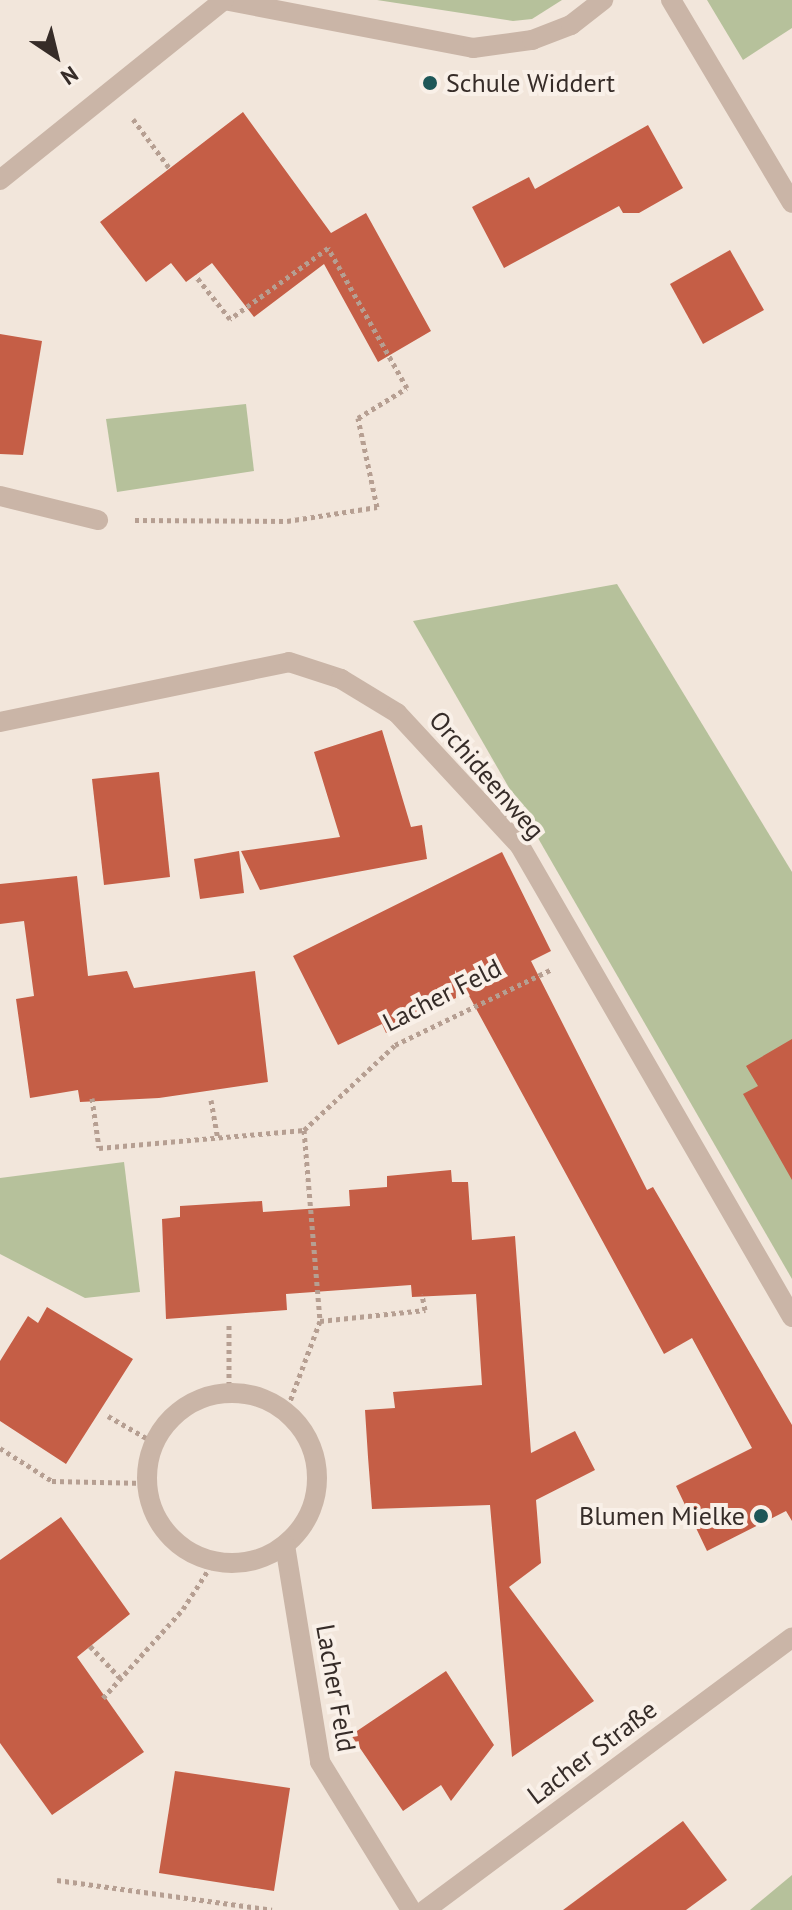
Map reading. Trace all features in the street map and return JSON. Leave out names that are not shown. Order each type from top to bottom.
[{"type":"street","points":[[0,180],[224,0],[473,48],[532,40],[571,25],[603,0]]},
{"type":"street","points":[[671,0],[792,203]]},
{"type":"street","points":[[0,496],[98,520]]},
{"type":"street","name":"Orchideenweg","points":[[0,722],[274,664],[321,670],[397,713],[511,834],[792,1317]]},
{"type":"street","points":[[229,1393],[248,1394],[286,1412],[308,1439],[317,1489],[310,1514],[285,1545],[251,1561],[214,1561],[183,1548],[166,1532],[146,1483],[155,1443],[181,1410],[229,1393]]},
{"type":"street","name":"Lacher Feld","points":[[285,1545],[320,1762],[411,1910]]},
{"type":"street","name":"Lacher Straße","points":[[425,1910],[792,1637]]},
{"type":"path","points":[[110,90],[170,169]]},
{"type":"path","points":[[98,520],[287,521],[377,507],[358,418],[407,388],[328,248],[230,319],[195,275]]},
{"type":"path","name":"Lacher Feld","points":[[304,1130],[395,1045],[580,955]]},
{"type":"path","points":[[92,1098],[99,1148],[304,1130],[320,1321],[286,1412]]},
{"type":"path","points":[[211,1100],[218,1139]]},
{"type":"path","points":[[320,1321],[425,1310],[422,1294]]},
{"type":"path","points":[[229,1324],[229,1393]]},
{"type":"path","points":[[108,1416],[155,1443]]},
{"type":"path","points":[[0,1448],[52,1481],[146,1483]]},
{"type":"path","points":[[103,1698],[183,1609],[214,1561]]},
{"type":"path","points":[[90,1646],[120,1678]]},
{"type":"path","points":[[57,1880],[272,1910]]},
{"type":"green space","points":[[377,0],[562,0],[532,19],[513,21]]},
{"type":"green space","points":[[707,0],[792,0],[792,28],[743,60]]},
{"type":"green space","points":[[246,404],[254,471],[117,492],[106,419]]},
{"type":"green space","points":[[617,584],[792,872],[792,1279],[413,621]]},
{"type":"green space","points":[[124,1162],[140,1292],[85,1298],[0,1254],[0,1178]]},
{"type":"green space","points":[[792,1875],[792,1910],[750,1910]]},
{"type":"building","points":[[243,112],[331,233],[366,213],[431,331],[378,362],[324,264],[254,317],[212,263],[186,282],[171,263],[146,282],[100,222]]},
{"type":"building","points":[[648,125],[683,188],[639,213],[623,213],[619,206],[504,268],[472,207],[529,177],[535,189]]},
{"type":"building","points":[[730,250],[764,310],[703,344],[670,284]]},
{"type":"building","points":[[0,334],[42,341],[23,455],[0,454]]},
{"type":"building","points":[[382,730],[411,827],[422,825],[427,859],[260,890],[241,851],[340,837],[314,752]]},
{"type":"building","points":[[159,772],[170,877],[104,885],[92,779]]},
{"type":"building","points":[[239,851],[244,893],[200,899],[194,859]]},
{"type":"building","points":[[502,852],[551,951],[531,961],[647,1190],[653,1187],[792,1425],[792,1521],[786,1511],[707,1551],[676,1486],[752,1448],[692,1338],[664,1354],[455,970],[456,998],[386,1033],[382,1024],[338,1045],[293,956]]},
{"type":"building","points":[[77,876],[88,976],[127,971],[134,988],[255,971],[268,1082],[159,1098],[80,1102],[78,1090],[30,1098],[16,999],[34,996],[24,921],[0,924],[0,884]]},
{"type":"building","points":[[792,1039],[792,1180],[743,1094],[758,1086],[746,1066]]},
{"type":"building","points":[[451,1170],[452,1182],[468,1182],[472,1240],[515,1236],[531,1453],[575,1431],[595,1470],[536,1500],[541,1563],[509,1587],[594,1701],[512,1757],[490,1505],[372,1509],[365,1410],[395,1408],[393,1392],[482,1385],[476,1294],[412,1297],[411,1285],[286,1294],[287,1310],[166,1319],[162,1219],[180,1217],[180,1206],[262,1201],[263,1212],[350,1206],[349,1190],[387,1187],[387,1176]]},
{"type":"building","points":[[47,1307],[133,1359],[66,1464],[0,1421],[0,1361],[28,1316],[38,1323]]},
{"type":"building","points":[[61,1517],[130,1614],[77,1657],[144,1752],[52,1815],[0,1743],[0,1560]]},
{"type":"building","points":[[446,1671],[494,1745],[451,1801],[441,1785],[403,1811],[351,1735]]},
{"type":"building","points":[[175,1771],[290,1788],[274,1891],[159,1873]]},
{"type":"building","points":[[683,1821],[727,1880],[686,1910],[563,1910]]},
{"type":"place","name":"Schule Widdert","points":[[430,83]]},
{"type":"place","name":"Blumen Mielke","points":[[761,1516]]}]
